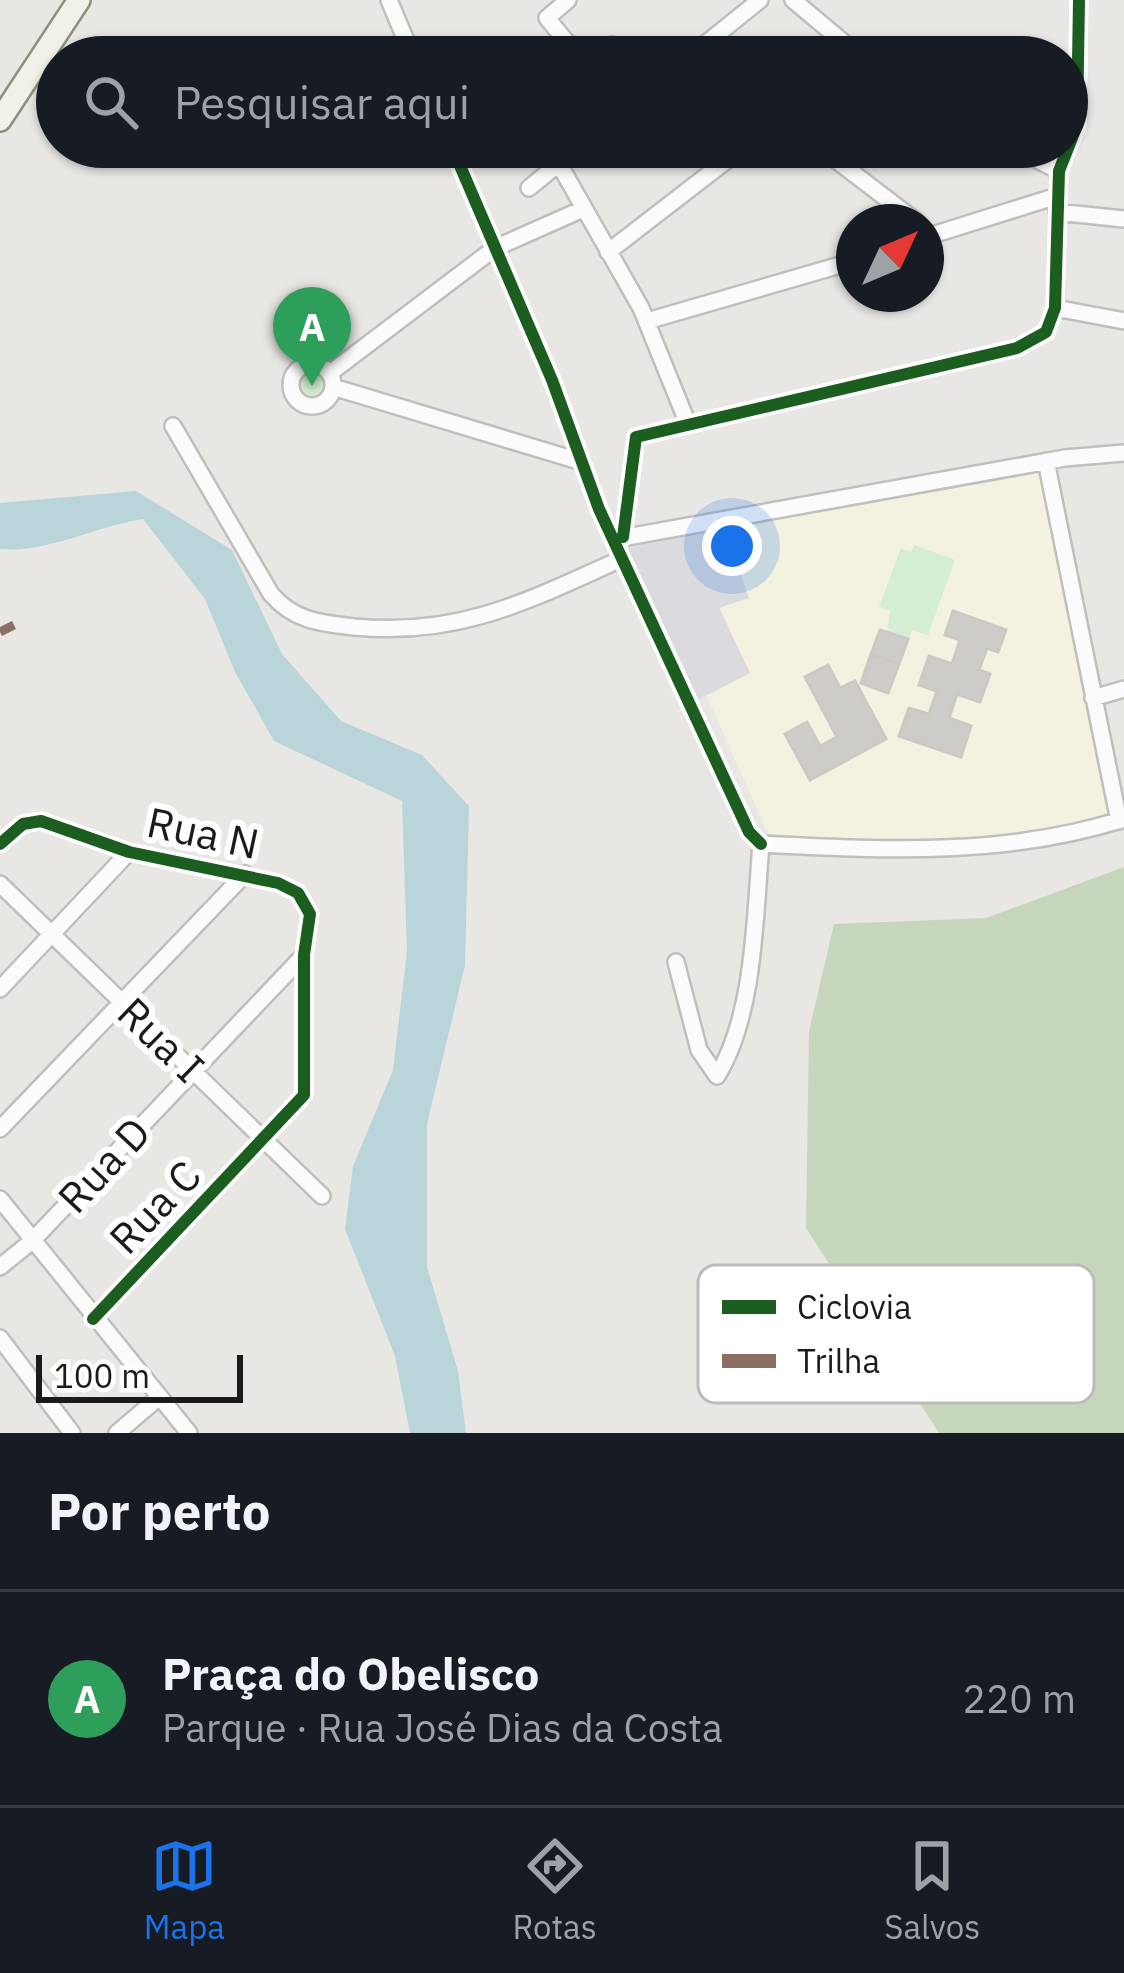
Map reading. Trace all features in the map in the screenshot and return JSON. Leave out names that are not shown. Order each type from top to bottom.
[{"type":"street","points":[[55,36],[79,0]]},
{"type":"street","points":[[389,0],[404,36]]},
{"type":"street","points":[[562,36],[548,18],[568,0]]},
{"type":"street","points":[[715,36],[760,0]]},
{"type":"street","points":[[1078,36],[1079,0]]},
{"type":"street","points":[[801,3],[838,36]]},
{"type":"street","points":[[0,120],[36,65]]},
{"type":"street","points":[[461,168],[678,688],[749,832],[761,844],[911,850],[1037,843],[1121,820],[1046,461]]},
{"type":"street","points":[[529,188],[554,168]]},
{"type":"street","points":[[561,168],[647,321],[688,424]]},
{"type":"street","points":[[608,252],[717,168]]},
{"type":"street","points":[[846,168],[893,204]]},
{"type":"street","points":[[1033,168],[1057,192],[1124,219]]},
{"type":"street","points":[[618,538],[636,437],[1017,348],[1046,332],[1055,308],[1057,192],[1064,168]]},
{"type":"street","points":[[944,231],[1057,192]]},
{"type":"street","points":[[582,462],[331,380],[495,248],[583,208]]},
{"type":"street","points":[[647,321],[836,266]]},
{"type":"street","points":[[1055,308],[1124,321]]},
{"type":"street","points":[[173,426],[271,593],[284,608],[316,623],[391,630],[481,620],[621,559]]},
{"type":"street","points":[[618,538],[1046,461],[1124,453]]},
{"type":"street","points":[[1094,698],[1124,689]]},
{"type":"street","name":"Rua N","points":[[0,844],[31,820],[129,852],[245,874],[289,888],[310,914],[304,955]]},
{"type":"street","points":[[676,962],[699,1050],[717,1076],[731,1043],[756,932],[761,844]]},
{"type":"street","points":[[0,989],[129,852]]},
{"type":"street","points":[[0,1129],[245,874]]},
{"type":"street","name":"Rua I","points":[[0,884],[322,1196]]},
{"type":"street","name":"Rua D","points":[[0,1267],[32,1241],[304,955]]},
{"type":"street","name":"Rua C","points":[[93,1319],[300,1103],[307,1085],[304,955]]},
{"type":"street","points":[[0,1199],[189,1433]]},
{"type":"street","points":[[0,1338],[72,1433]]},
{"type":"street","points":[[116,1433],[158,1398]]},
{"type":"shaded area","points":[[1040,473],[1107,813],[1032,835],[869,841],[768,834],[706,695],[749,672],[719,607],[748,597],[724,528]]},
{"type":"shaded area","points":[[724,528],[749,598],[719,608],[750,673],[696,701],[624,546]]},
{"type":"green space","points":[[312,364],[327,370],[333,385],[327,400],[312,406],[297,400],[291,385],[297,370]]},
{"type":"green space","points":[[914,545],[955,560],[928,635],[912,630],[888,693],[861,683],[880,630],[887,631],[890,611],[879,607],[901,548],[911,552]]},
{"type":"green space","points":[[1124,867],[1124,1433],[939,1433],[920,1403],[1094,1403],[1094,1265],[830,1265],[806,1228],[809,1031],[834,924],[986,918]]},
{"type":"water","points":[[136,491],[232,550],[282,654],[341,721],[422,755],[469,806],[465,965],[427,1124],[427,1267],[458,1371],[466,1433],[410,1433],[395,1356],[345,1229],[353,1166],[393,1070],[407,951],[402,801],[274,741],[235,672],[205,599],[143,519],[36,547],[0,549],[0,503]]},
{"type":"building","points":[[953,611],[1006,630],[998,652],[987,648],[979,670],[990,674],[980,702],[957,694],[949,718],[971,726],[961,757],[899,736],[909,708],[929,714],[937,691],[919,685],[929,656],[952,664],[960,640],[945,635]]},
{"type":"building","points":[[880,630],[908,639],[899,664],[871,654]]},
{"type":"building","points":[[871,654],[899,664],[888,693],[861,683]]},
{"type":"building","points":[[828,665],[840,688],[855,681],[886,739],[810,780],[785,734],[807,722],[820,746],[837,737],[805,677]]},
{"type":"marked path","points":[[0,632],[14,625]]},
{"type":"cycle path","points":[[1078,36],[1079,0]]},
{"type":"cycle path","points":[[461,168],[552,380],[599,509],[749,832],[761,844]]},
{"type":"cycle path","points":[[623,537],[636,437],[1017,348],[1046,332],[1055,308],[1060,168]]},
{"type":"cycle path","points":[[0,844],[23,824],[41,821],[129,852],[278,883],[298,893],[310,914],[304,955],[304,1095],[93,1319]]},
{"type":"place","name":"Praça do Obelisco","points":[[312,386]]}]
